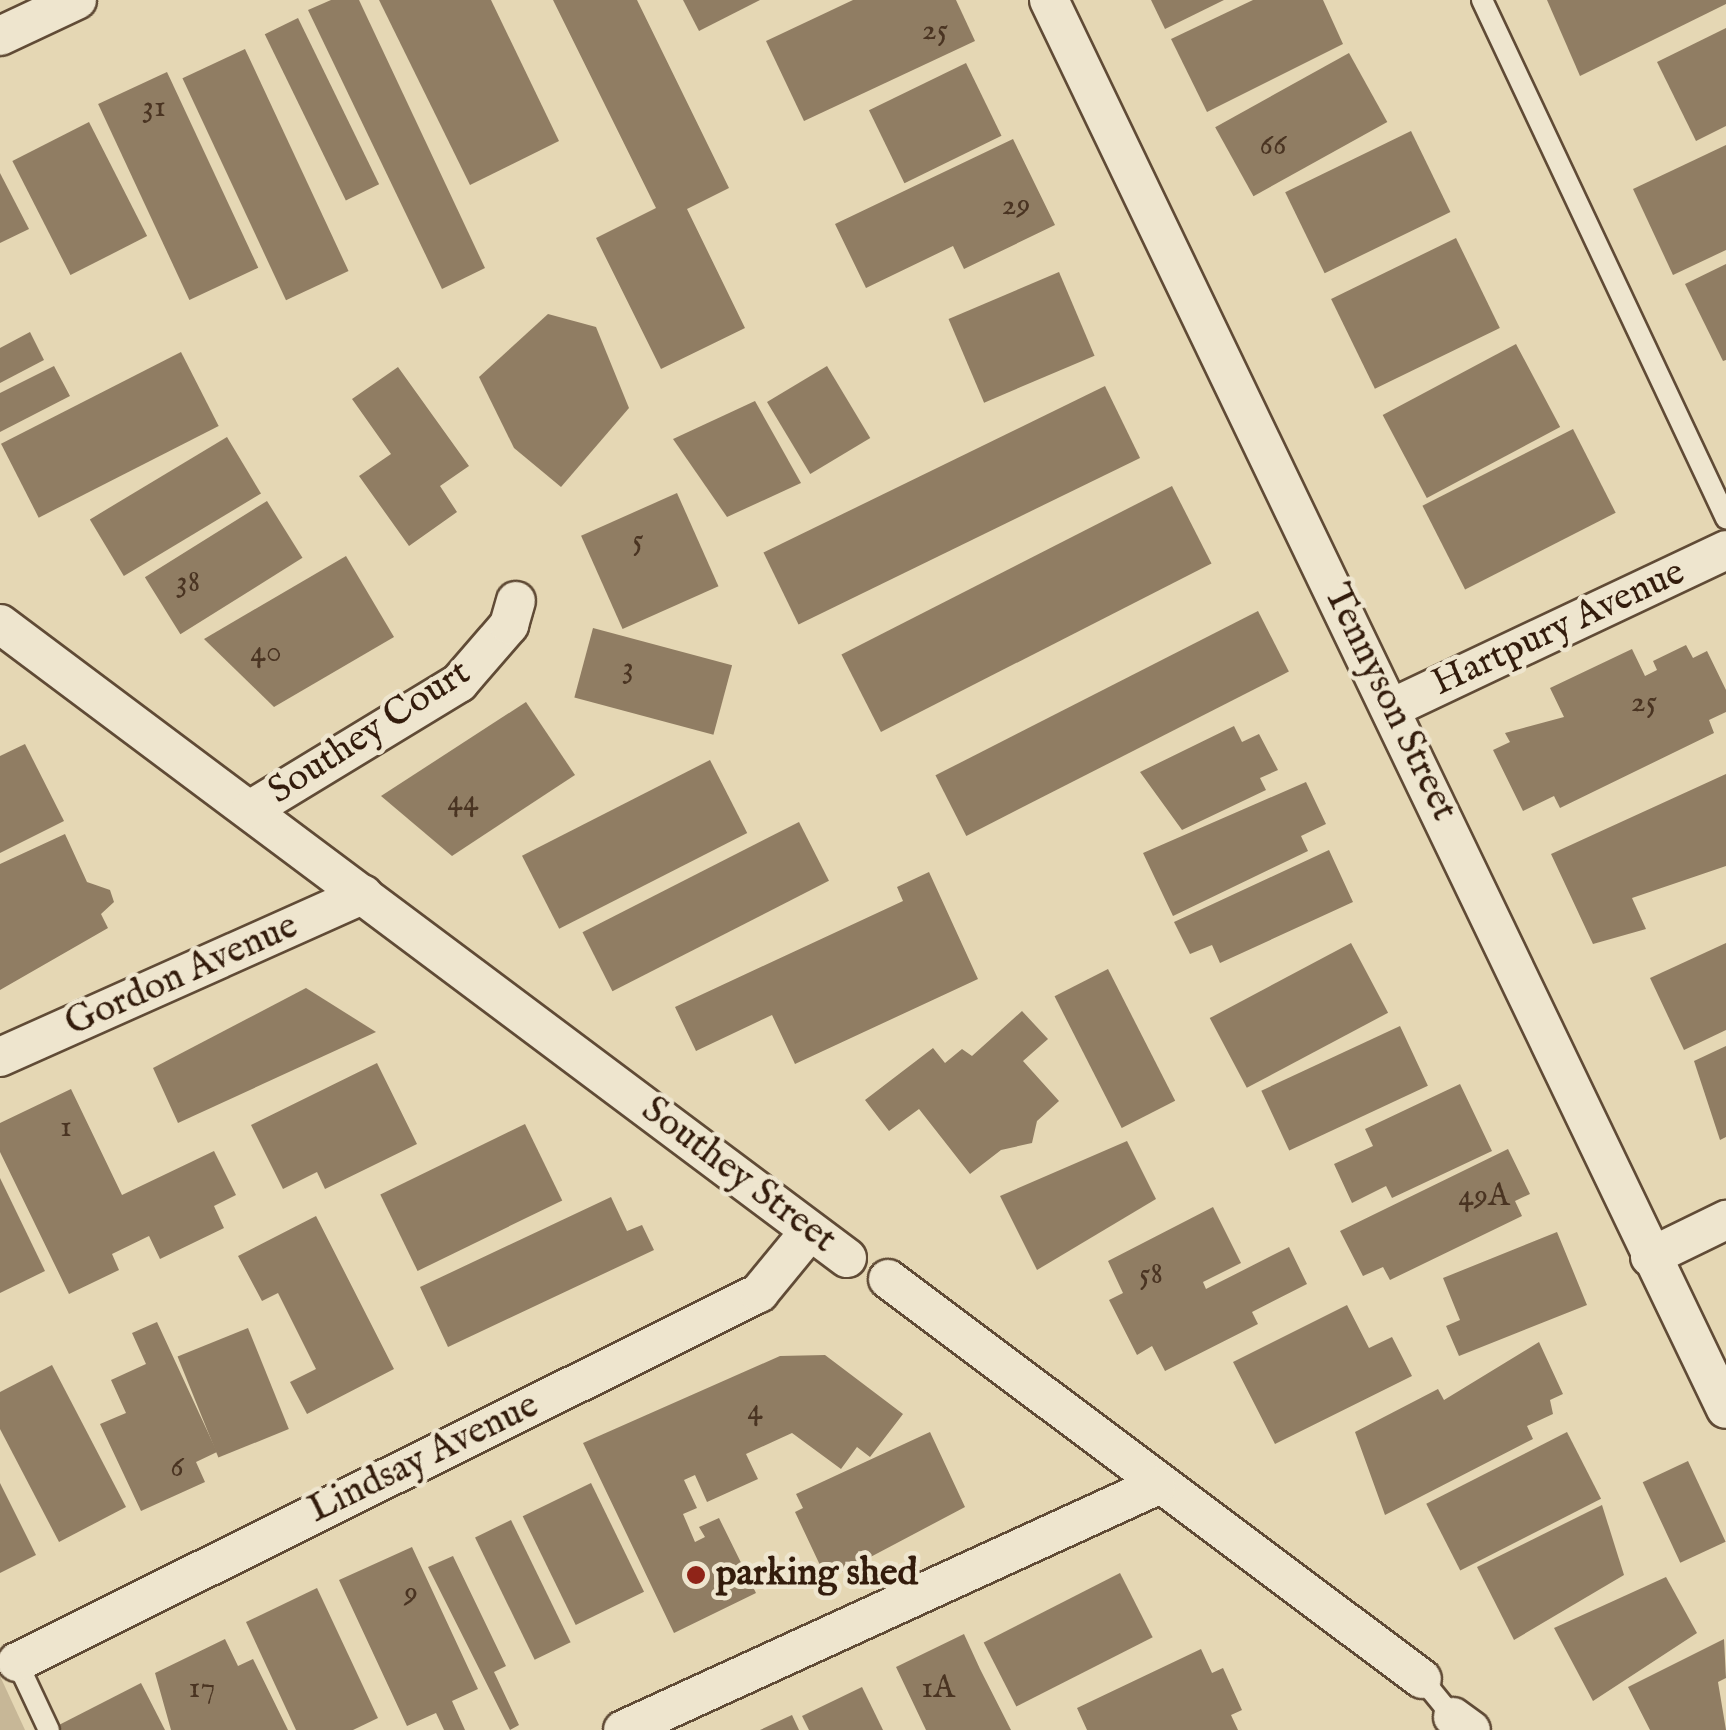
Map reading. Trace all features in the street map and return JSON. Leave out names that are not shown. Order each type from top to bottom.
[{"type":"street","points":[[0,36],[77,0]]},
{"type":"street","name":"Tennyson Street","points":[[1049,0],[1392,708],[1650,1258],[1726,1408]]},
{"type":"street","name":"Hartpury Avenue","points":[[1392,708],[1726,550]]},
{"type":"street","name":"Southey Court","points":[[250,810],[459,682],[509,626],[516,601]]},
{"type":"street","name":"Southey Street","points":[[0,624],[848,1258]]},
{"type":"street","name":"Gordon Avenue","points":[[0,1057],[363,894]]},
{"type":"street","points":[[1650,1258],[1726,1220]]},
{"type":"street","name":"Lindsay Avenue","points":[[17,1662],[759,1293],[810,1230]]},
{"type":"street","name":"Southey Street","points":[[888,1279],[1156,1486],[1422,1678]]},
{"type":"street","points":[[622,1730],[1156,1486]]},
{"type":"lane","points":[[1482,0],[1726,518]]},
{"type":"lane","name":"Southey Street","points":[[848,1258],[888,1279]]},
{"type":"lane","points":[[17,1662],[49,1730]]},
{"type":"lane","name":"Southey Street","points":[[1422,1678],[1462,1723]]},
{"type":"shaded area","points":[[0,1676],[25,1730],[0,1730]]},
{"type":"building","points":[[331,0],[359,0],[485,268],[442,289],[308,10]]},
{"type":"building","points":[[379,0],[491,0],[559,141],[470,185]]},
{"type":"building","points":[[553,0],[637,0],[729,188],[687,209],[745,328],[661,369],[596,238],[656,208]]},
{"type":"building","points":[[683,0],[760,0],[699,31]]},
{"type":"building","points":[[853,0],[956,0],[975,41],[804,121],[766,41]]},
{"type":"building","points":[[1151,0],[1224,0],[1165,29]]},
{"type":"building","points":[[1253,0],[1323,0],[1343,44],[1207,112],[1171,39]]},
{"type":"building","points":[[1547,0],[1726,0],[1726,4],[1580,76]]},
{"type":"building","points":[[298,18],[379,184],[346,200],[265,34]]},
{"type":"building","points":[[1726,28],[1726,126],[1696,141],[1657,62]]},
{"type":"building","points":[[245,49],[349,271],[286,300],[182,78]]},
{"type":"building","points":[[1349,53],[1387,122],[1253,196],[1215,127]]},
{"type":"building","points":[[966,63],[1002,136],[904,183],[869,110]]},
{"type":"building","points":[[167,72],[258,268],[189,300],[98,104]]},
{"type":"building","points":[[89,122],[147,236],[70,275],[12,161]]},
{"type":"building","points":[[1411,131],[1450,212],[1325,273],[1285,192]]},
{"type":"building","points":[[1013,139],[1055,225],[964,269],[953,246],[866,288],[835,224]]},
{"type":"building","points":[[1726,145],[1726,250],[1673,275],[1633,189]]},
{"type":"building","points":[[0,173],[29,229],[0,243]]},
{"type":"building","points":[[1456,238],[1500,328],[1375,389],[1331,299]]},
{"type":"building","points":[[1726,264],[1726,360],[1723,361],[1685,284]]},
{"type":"building","points":[[1059,272],[1095,356],[984,403],[949,319]]},
{"type":"building","points":[[548,314],[596,327],[629,408],[561,487],[514,448],[479,377]]},
{"type":"building","points":[[30,332],[44,360],[0,383],[0,348]]},
{"type":"building","points":[[1516,344],[1560,427],[1427,498],[1383,415]]},
{"type":"building","points":[[181,352],[219,426],[39,518],[1,444]]},
{"type":"building","points":[[54,366],[70,396],[0,432],[0,393]]},
{"type":"building","points":[[827,366],[870,438],[810,474],[767,402]]},
{"type":"building","points":[[398,367],[469,466],[440,486],[457,512],[409,546],[359,476],[391,454],[352,399]]},
{"type":"building","points":[[1105,386],[1140,458],[799,624],[763,553]]},
{"type":"building","points":[[755,401],[801,483],[727,517],[673,439]]},
{"type":"building","points":[[1573,429],[1616,513],[1465,589],[1422,506]]},
{"type":"building","points":[[227,437],[261,494],[124,576],[90,519]]},
{"type":"building","points":[[1172,486],[1211,564],[881,732],[841,654]]},
{"type":"building","points":[[677,493],[718,586],[623,629],[581,536]]},
{"type":"building","points":[[267,501],[303,558],[180,634],[145,577]]},
{"type":"building","points":[[346,556],[394,637],[274,707],[204,639]]},
{"type":"building","points":[[1258,611],[1289,672],[966,836],[935,775]]},
{"type":"building","points":[[593,628],[732,665],[713,735],[574,698]]},
{"type":"building","points":[[1686,645],[1693,658],[1707,651],[1726,690],[1726,712],[1709,720],[1714,733],[1560,808],[1554,796],[1523,811],[1493,750],[1510,742],[1505,733],[1564,717],[1550,688],[1632,649],[1645,676],[1657,670],[1653,661]]},
{"type":"building","points":[[526,702],[575,775],[452,856],[381,796]]},
{"type":"building","points":[[1234,726],[1242,742],[1259,734],[1278,770],[1260,778],[1266,790],[1182,830],[1140,772]]},
{"type":"building","points":[[25,744],[64,821],[0,853],[0,756]]},
{"type":"building","points":[[710,760],[747,833],[559,929],[522,856]]},
{"type":"building","points":[[1726,774],[1726,866],[1632,898],[1646,929],[1593,944],[1551,854]]},
{"type":"building","points":[[1306,782],[1326,824],[1301,836],[1308,851],[1173,916],[1143,853]]},
{"type":"building","points":[[799,822],[829,881],[612,991],[582,932]]},
{"type":"building","points":[[65,834],[87,882],[110,890],[114,902],[101,914],[108,928],[0,990],[0,864]]},
{"type":"building","points":[[1329,850],[1353,902],[1220,963],[1212,945],[1190,954],[1174,922]]},
{"type":"building","points":[[929,872],[978,979],[795,1064],[772,1015],[696,1051],[675,1007],[903,901],[897,887]]},
{"type":"building","points":[[1351,943],[1388,1013],[1247,1088],[1210,1018]]},
{"type":"building","points":[[1726,943],[1726,1030],[1684,1050],[1650,978]]},
{"type":"building","points":[[1108,969],[1175,1101],[1122,1128],[1055,996]]},
{"type":"building","points":[[306,988],[376,1032],[178,1123],[153,1068]]},
{"type":"building","points":[[1022,1011],[1048,1039],[1023,1061],[1059,1101],[1037,1121],[1032,1143],[1001,1150],[970,1174],[919,1109],[889,1131],[865,1100],[933,1048],[945,1063],[962,1049],[972,1056]]},
{"type":"building","points":[[1400,1026],[1428,1086],[1289,1150],[1261,1091]]},
{"type":"building","points":[[1726,1046],[1726,1137],[1720,1140],[1694,1061]]},
{"type":"building","points":[[377,1063],[417,1144],[325,1189],[317,1172],[283,1189],[251,1125]]},
{"type":"building","points":[[1460,1084],[1492,1151],[1392,1198],[1386,1186],[1352,1203],[1334,1164],[1373,1146],[1365,1129]]},
{"type":"building","points":[[71,1089],[122,1195],[214,1151],[236,1195],[214,1206],[224,1228],[160,1259],[149,1236],[112,1254],[119,1270],[69,1294],[0,1152],[0,1123]]},
{"type":"building","points":[[525,1124],[562,1200],[418,1271],[380,1195]]},
{"type":"building","points":[[1127,1141],[1156,1199],[1037,1270],[1000,1196]]},
{"type":"building","points":[[1508,1149],[1530,1194],[1515,1201],[1522,1216],[1390,1280],[1383,1267],[1363,1276],[1340,1231]]},
{"type":"building","points":[[0,1178],[45,1271],[0,1293]]},
{"type":"building","points":[[611,1197],[627,1231],[642,1225],[654,1250],[448,1347],[420,1287]]},
{"type":"building","points":[[1213,1207],[1241,1263],[1203,1282],[1206,1289],[1289,1247],[1307,1284],[1252,1312],[1258,1324],[1165,1371],[1152,1346],[1137,1355],[1109,1300],[1123,1293],[1108,1261]]},
{"type":"building","points":[[316,1216],[394,1369],[307,1414],[290,1382],[316,1369],[278,1293],[262,1301],[238,1256]]},
{"type":"building","points":[[1557,1232],[1587,1305],[1459,1356],[1446,1326],[1460,1320],[1443,1278]]},
{"type":"building","points":[[1347,1305],[1369,1348],[1392,1337],[1412,1376],[1275,1444],[1233,1362]]},
{"type":"building","points":[[157,1322],[217,1452],[196,1462],[205,1482],[141,1511],[100,1424],[126,1413],[111,1380],[146,1364],[132,1333]]},
{"type":"building","points":[[248,1328],[289,1429],[218,1458],[178,1356]]},
{"type":"building","points":[[1539,1342],[1563,1394],[1550,1400],[1553,1414],[1527,1426],[1533,1439],[1385,1515],[1355,1432],[1438,1389],[1444,1400]]},
{"type":"building","points":[[825,1355],[903,1414],[870,1457],[857,1447],[841,1469],[792,1433],[746,1454],[758,1479],[707,1502],[695,1475],[684,1480],[697,1508],[683,1514],[695,1542],[705,1537],[699,1527],[719,1518],[756,1593],[674,1633],[583,1443],[780,1356]]},
{"type":"building","points":[[52,1365],[126,1507],[59,1542],[0,1429],[0,1392]]},
{"type":"building","points":[[930,1432],[965,1507],[827,1580],[795,1512],[803,1508],[796,1494]]},
{"type":"building","points":[[1567,1432],[1601,1499],[1460,1571],[1426,1504]]},
{"type":"building","points":[[1688,1461],[1726,1542],[1680,1563],[1643,1482]]},
{"type":"building","points":[[0,1483],[36,1555],[0,1573]]},
{"type":"building","points":[[591,1483],[644,1592],[576,1625],[523,1516]]},
{"type":"building","points":[[1602,1505],[1624,1575],[1514,1640],[1477,1567]]},
{"type":"building","points":[[511,1520],[571,1642],[535,1660],[475,1538]]},
{"type":"building","points":[[412,1547],[478,1689],[452,1701],[465,1730],[444,1730],[436,1713],[407,1726],[339,1580]]},
{"type":"building","points":[[453,1556],[506,1666],[494,1672],[519,1725],[510,1730],[428,1567]]},
{"type":"building","points":[[1120,1573],[1153,1637],[1016,1707],[984,1642]]},
{"type":"building","points":[[1666,1577],[1697,1633],[1593,1701],[1554,1628]]},
{"type":"building","points":[[317,1588],[378,1718],[353,1730],[296,1730],[246,1622]]},
{"type":"building","points":[[964,1634],[1011,1730],[926,1730],[896,1667]]},
{"type":"building","points":[[225,1639],[238,1666],[253,1659],[288,1730],[171,1730],[155,1673]]},
{"type":"building","points":[[1724,1639],[1726,1678],[1718,1682],[1726,1730],[1650,1730],[1628,1687]]},
{"type":"building","points":[[1201,1649],[1212,1673],[1223,1668],[1242,1710],[1231,1715],[1238,1730],[1087,1730],[1077,1708]]},
{"type":"building","points":[[141,1683],[165,1730],[55,1727]]},
{"type":"building","points":[[862,1687],[883,1730],[809,1730],[802,1716]]},
{"type":"building","points":[[792,1715],[799,1730],[760,1730]]},
{"type":"place","name":"parking shed","points":[[696,1575]]}]
